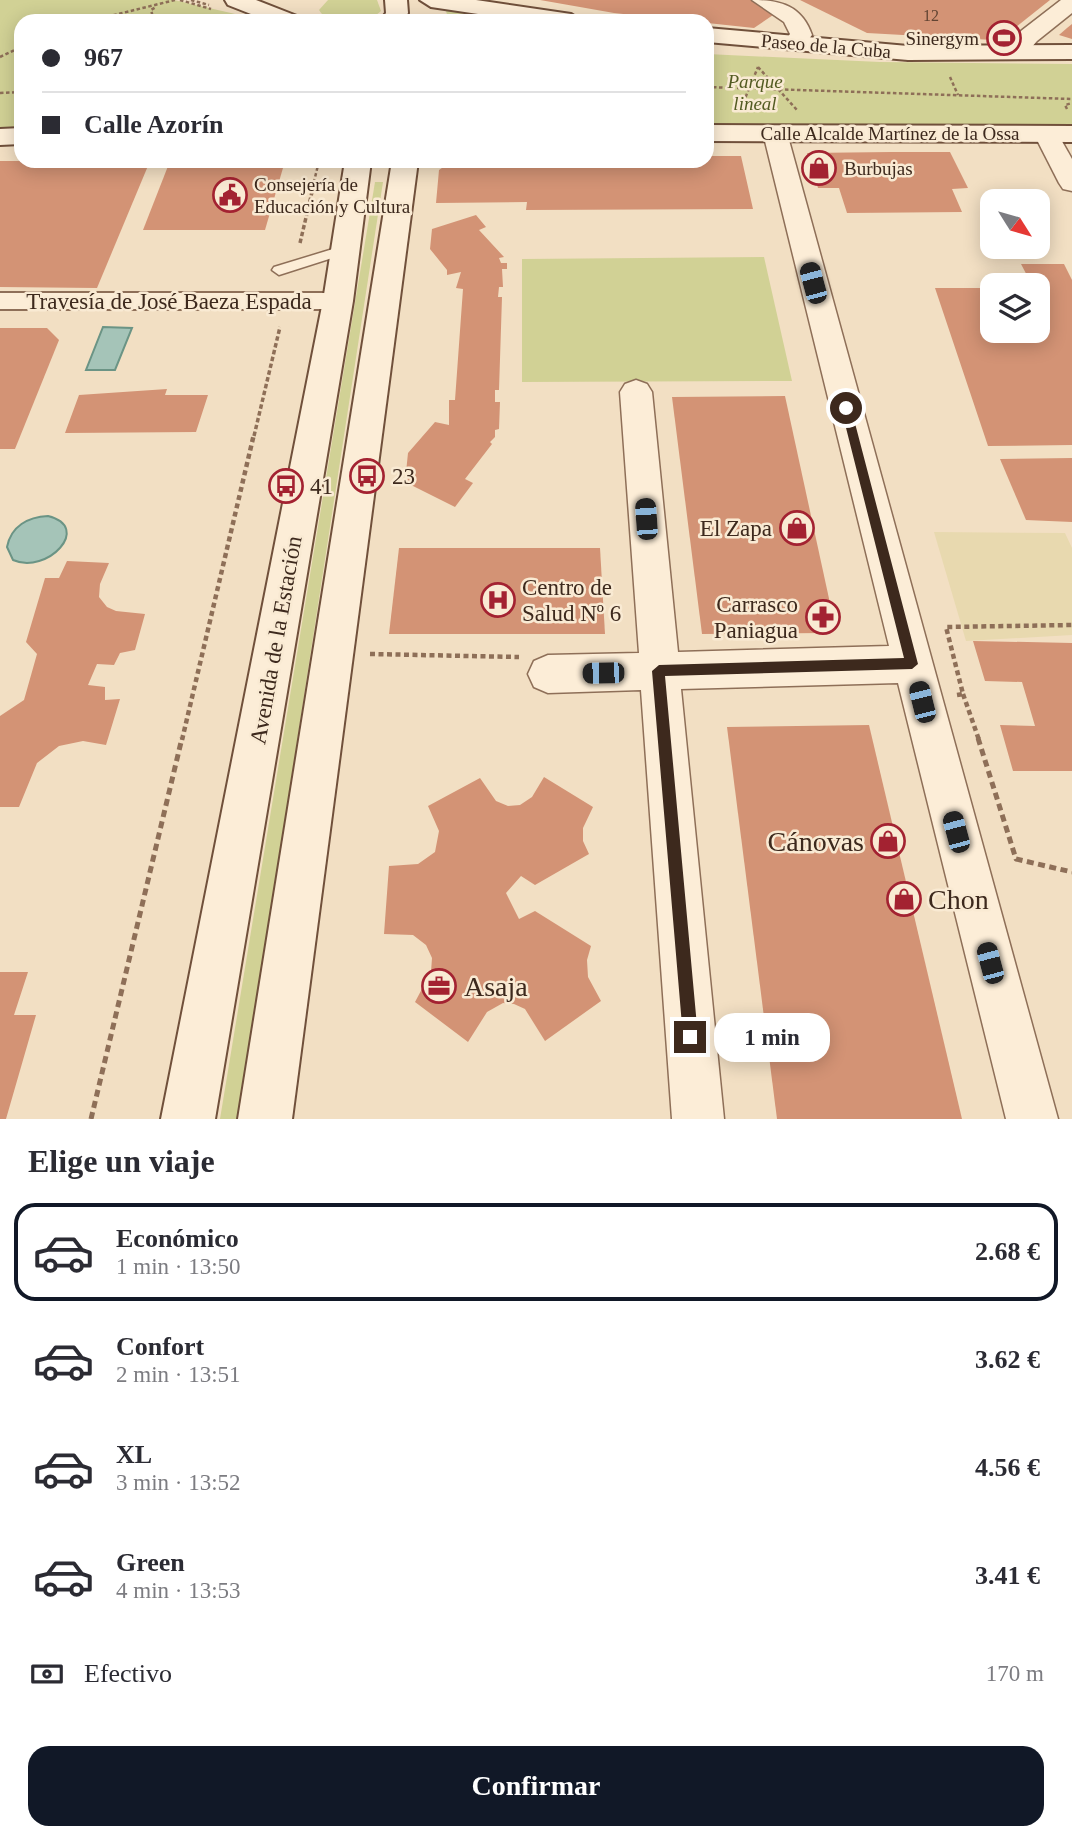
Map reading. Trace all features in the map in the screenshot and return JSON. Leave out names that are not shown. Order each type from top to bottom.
[{"type":"main road","points":[[236,0],[288,14]]},
{"type":"main road","points":[[431,0],[524,14]]},
{"type":"main road","name":"Paseo de la Cuba","points":[[714,36],[908,52],[1072,52]]},
{"type":"main road","name":"Calle Alcalde Martínez de la Ossa","points":[[714,132],[1072,134]]},
{"type":"main road","name":"Avenida de la Estación","points":[[188,1119],[338,300],[357,168]]},
{"type":"main road","points":[[265,1119],[404,168]]},
{"type":"street","points":[[763,0],[788,13],[799,25],[802,35],[794,43]]},
{"type":"street","points":[[1016,51],[1029,36],[1072,2]]},
{"type":"street","points":[[790,134],[912,664],[1032,1119]]},
{"type":"street","points":[[1046,134],[1072,183]]},
{"type":"street","name":"Travesía de José Baeza Espada","points":[[0,301],[338,300]]},
{"type":"street","points":[[636,392],[698,1119]]},
{"type":"street","points":[[548,674],[912,664]]},
{"type":"lane","points":[[279,270],[346,249]]},
{"type":"path","points":[[127,14],[175,0]]},
{"type":"path","points":[[152,14],[151,10],[165,1]]},
{"type":"path","points":[[738,112],[751,88],[758,67],[795,105],[790,134]]},
{"type":"path","points":[[949,75],[958,95]]},
{"type":"path","points":[[714,87],[1072,99]]},
{"type":"path","points":[[295,265],[317,168]]},
{"type":"path","points":[[91,1119],[287,299]]},
{"type":"path","points":[[1072,625],[946,627],[962,694],[1005,816],[1016,859],[1072,872]]},
{"type":"path","points":[[334,653],[533,658],[548,674]]},
{"type":"path","points":[[922,702],[962,694]]},
{"type":"shaded area","points":[[103,327],[132,328],[115,370],[86,370]]},
{"type":"shaded area","points":[[48,516],[61,522],[66,530],[66,539],[60,548],[39,561],[26,563],[13,560],[7,547],[12,533],[27,521]]},
{"type":"shaded area","points":[[934,532],[1065,533],[1072,548],[1072,635],[966,641]]},
{"type":"green space","points":[[0,0],[174,0],[235,14],[14,14],[14,130],[0,131]]},
{"type":"green space","points":[[328,0],[377,0],[381,11],[377,14],[322,14],[319,10]]},
{"type":"green space","points":[[445,8],[485,14],[447,14]]},
{"type":"green space","name":"Parque lineal","points":[[714,54],[880,62],[1072,64],[1072,129],[714,127]]},
{"type":"green space","points":[[375,182],[383,182],[239,1119],[220,1119]]},
{"type":"green space","points":[[764,257],[792,381],[522,382],[522,259]]},
{"type":"building","points":[[540,0],[753,0],[779,11],[754,28],[714,24],[714,14],[614,13]]},
{"type":"building","points":[[800,0],[1050,0],[1002,38],[993,40],[867,33]]},
{"type":"building","points":[[1072,24],[1072,39],[1059,35],[1067,28]]},
{"type":"building","points":[[950,152],[968,188],[952,189],[962,212],[847,213],[839,188],[818,188],[807,153]]},
{"type":"building","points":[[714,156],[741,156],[753,209],[526,210],[527,202],[436,203],[439,170],[714,168]]},
{"type":"building","points":[[0,161],[14,161],[14,168],[147,168],[97,288],[0,287]]},
{"type":"building","points":[[167,168],[283,168],[265,230],[143,230]]},
{"type":"building","points":[[476,215],[486,227],[479,230],[504,257],[499,258],[501,263],[507,263],[507,269],[502,269],[503,287],[499,287],[498,297],[502,297],[499,390],[495,390],[495,402],[500,402],[499,429],[495,430],[495,437],[490,442],[492,444],[465,479],[473,483],[455,507],[405,482],[408,453],[435,422],[449,425],[449,400],[455,400],[463,289],[456,288],[461,272],[447,275],[447,270],[430,249],[432,229]]},
{"type":"building","points":[[1021,264],[1064,264],[1072,280],[1072,445],[988,446],[935,288],[980,288],[980,343],[1050,343],[1050,273],[1026,273]]},
{"type":"building","points":[[0,328],[47,328],[59,340],[15,449],[0,449]]},
{"type":"building","points":[[167,389],[165,395],[208,395],[196,432],[65,433],[79,395]]},
{"type":"building","points":[[785,396],[833,617],[827,633],[702,634],[672,397]]},
{"type":"building","points":[[1072,458],[1072,522],[1026,520],[1000,459]]},
{"type":"building","name":"Centro de Salud Nº 6","points":[[399,548],[600,548],[605,634],[389,634]]},
{"type":"building","points":[[67,561],[109,563],[100,584],[99,597],[107,607],[116,611],[145,614],[135,650],[120,653],[114,665],[97,664],[88,685],[105,687],[105,700],[120,699],[106,745],[83,741],[59,746],[37,763],[19,807],[0,807],[0,716],[24,700],[37,654],[26,642],[45,578],[59,578]]},
{"type":"building","points":[[973,641],[1072,643],[1072,771],[1013,771],[1000,725],[1035,726],[1022,682],[985,681]]},
{"type":"building","points":[[869,725],[962,1119],[777,1119],[727,727]]},
{"type":"building","points":[[544,777],[593,807],[583,828],[583,841],[589,854],[535,885],[521,876],[506,893],[519,919],[535,911],[591,946],[587,960],[588,977],[601,1001],[545,1041],[525,1009],[503,1003],[487,1012],[468,1042],[415,1002],[431,972],[432,958],[426,945],[413,935],[384,934],[389,866],[418,864],[435,852],[439,831],[428,806],[480,778],[496,801],[508,806],[520,805],[532,797]]},
{"type":"building","points":[[0,972],[28,972],[14,1015],[36,1015],[6,1119],[0,1119]]},
{"type":"place","name":"Sinergym","points":[[1004,38]]},
{"type":"place","name":"Burbujas","points":[[819,168]]},
{"type":"place","name":"Consejería de Educación y Cultura","points":[[230,195]]},
{"type":"place","name":"23","points":[[367,476]]},
{"type":"place","name":"41","points":[[286,486]]},
{"type":"place","name":"El Zapa","points":[[797,528]]},
{"type":"place","name":"Centro de Salud Nº 6","points":[[498,600]]},
{"type":"place","name":"Carrasco Paniagua","points":[[823,617]]},
{"type":"place","name":"Cánovas","points":[[888,841]]},
{"type":"place","name":"Chon","points":[[904,899]]},
{"type":"place","name":"Asaja","points":[[439,986]]},
{"type":"route","points":[[690,1037],[659,671],[912,664],[846,408]]}]
